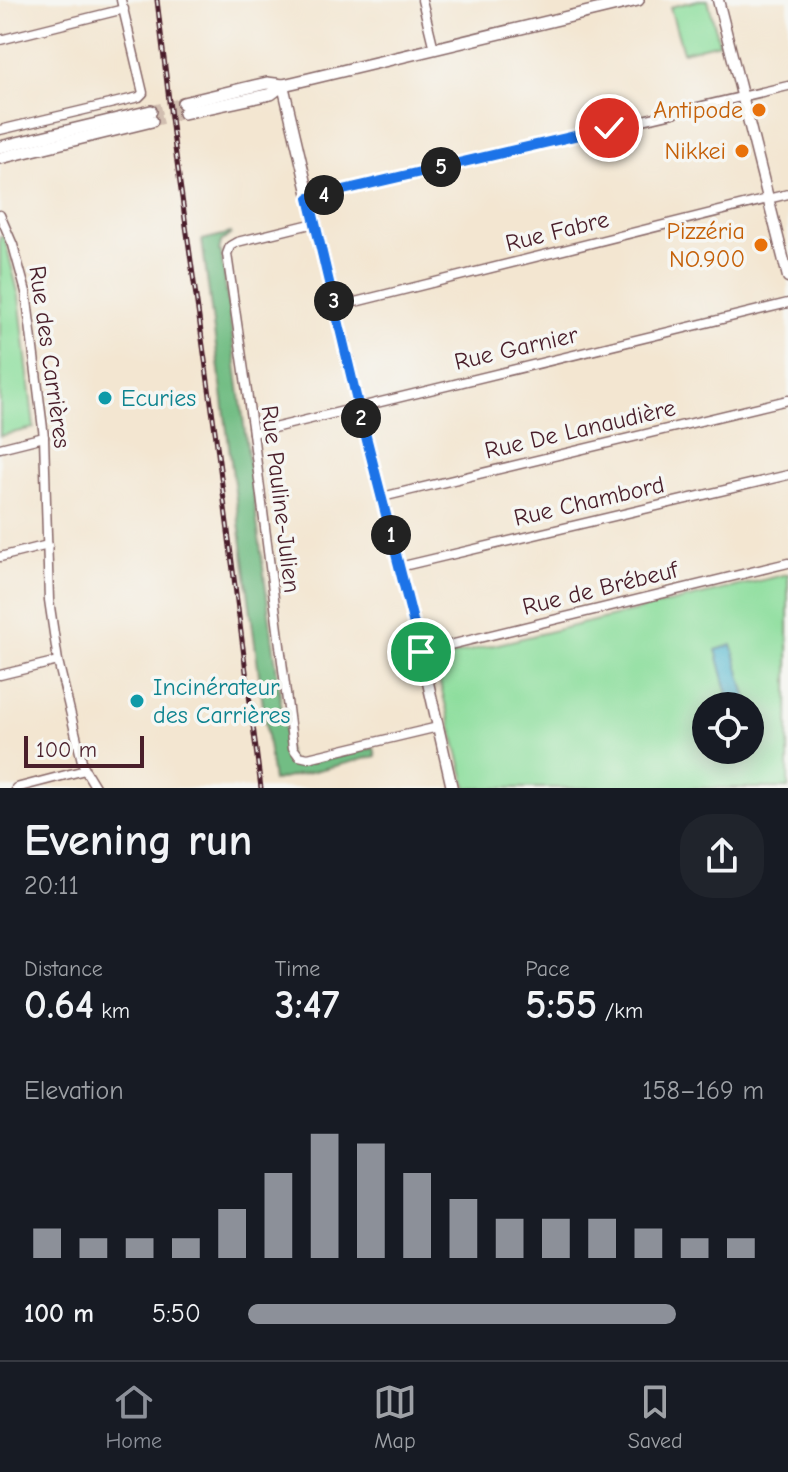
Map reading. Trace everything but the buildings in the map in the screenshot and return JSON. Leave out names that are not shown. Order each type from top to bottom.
[{"type":"main road","points":[[184,108],[267,83],[283,85],[638,0]]},
{"type":"main road","points":[[0,147],[152,116],[0,158]]},
{"type":"street","points":[[422,0],[434,49]]},
{"type":"street","points":[[718,0],[788,277]]},
{"type":"street","points":[[0,40],[122,4],[143,93],[139,97],[0,130]]},
{"type":"street","points":[[283,85],[452,788]]},
{"type":"street","points":[[309,198],[788,86]]},
{"type":"street","name":"Rue Fabre","points":[[335,307],[788,194]]},
{"type":"street","name":"Rue des Carrières","points":[[0,215],[2,226],[13,245],[26,292],[44,437],[49,600],[58,661],[85,770],[96,788]]},
{"type":"street","name":"Rue Pauline-Julien","points":[[315,223],[237,242],[230,246],[227,254],[293,748],[299,756],[308,758],[438,727]]},
{"type":"street","name":"Rue Garnier","points":[[253,433],[788,303]]},
{"type":"street","name":"Rue De Lanaudière","points":[[382,497],[788,400]]},
{"type":"street","points":[[0,448],[44,437]]},
{"type":"street","name":"Rue Chambord","points":[[399,567],[788,475]]},
{"type":"street","points":[[0,557],[48,545]]},
{"type":"street","name":"Rue de Brébeuf","points":[[421,652],[788,563]]},
{"type":"street","points":[[0,675],[58,661]]},
{"type":"street","points":[[16,788],[85,770]]},
{"type":"green space","points":[[708,0],[719,43],[683,52],[670,7]]},
{"type":"green space","points":[[231,233],[221,242],[219,251],[288,755],[292,762],[302,765],[374,748],[376,756],[273,781],[202,240]]},
{"type":"green space","points":[[4,236],[19,296],[34,428],[0,436],[0,237]]},
{"type":"green space","points":[[788,574],[788,788],[467,788],[436,659]]},
{"type":"water","points":[[732,645],[745,692],[727,692],[716,650]]},
{"type":"tunnel","points":[[151,111],[183,103]]},
{"type":"tunnel","points":[[152,121],[184,113]]},
{"type":"railway","points":[[157,0],[261,788]]},
{"type":"place","name":"Antipode","points":[[759,110]]},
{"type":"place","name":"Nikkei","points":[[742,151]]},
{"type":"place","name":"Pizzéria NO.900","points":[[761,245]]},
{"type":"place","name":"Ecuries","points":[[105,398]]},
{"type":"place","name":"Incinérateur des Carrières","points":[[137,701]]},
{"type":"route","points":[[421,652],[309,198],[609,128]]}]
